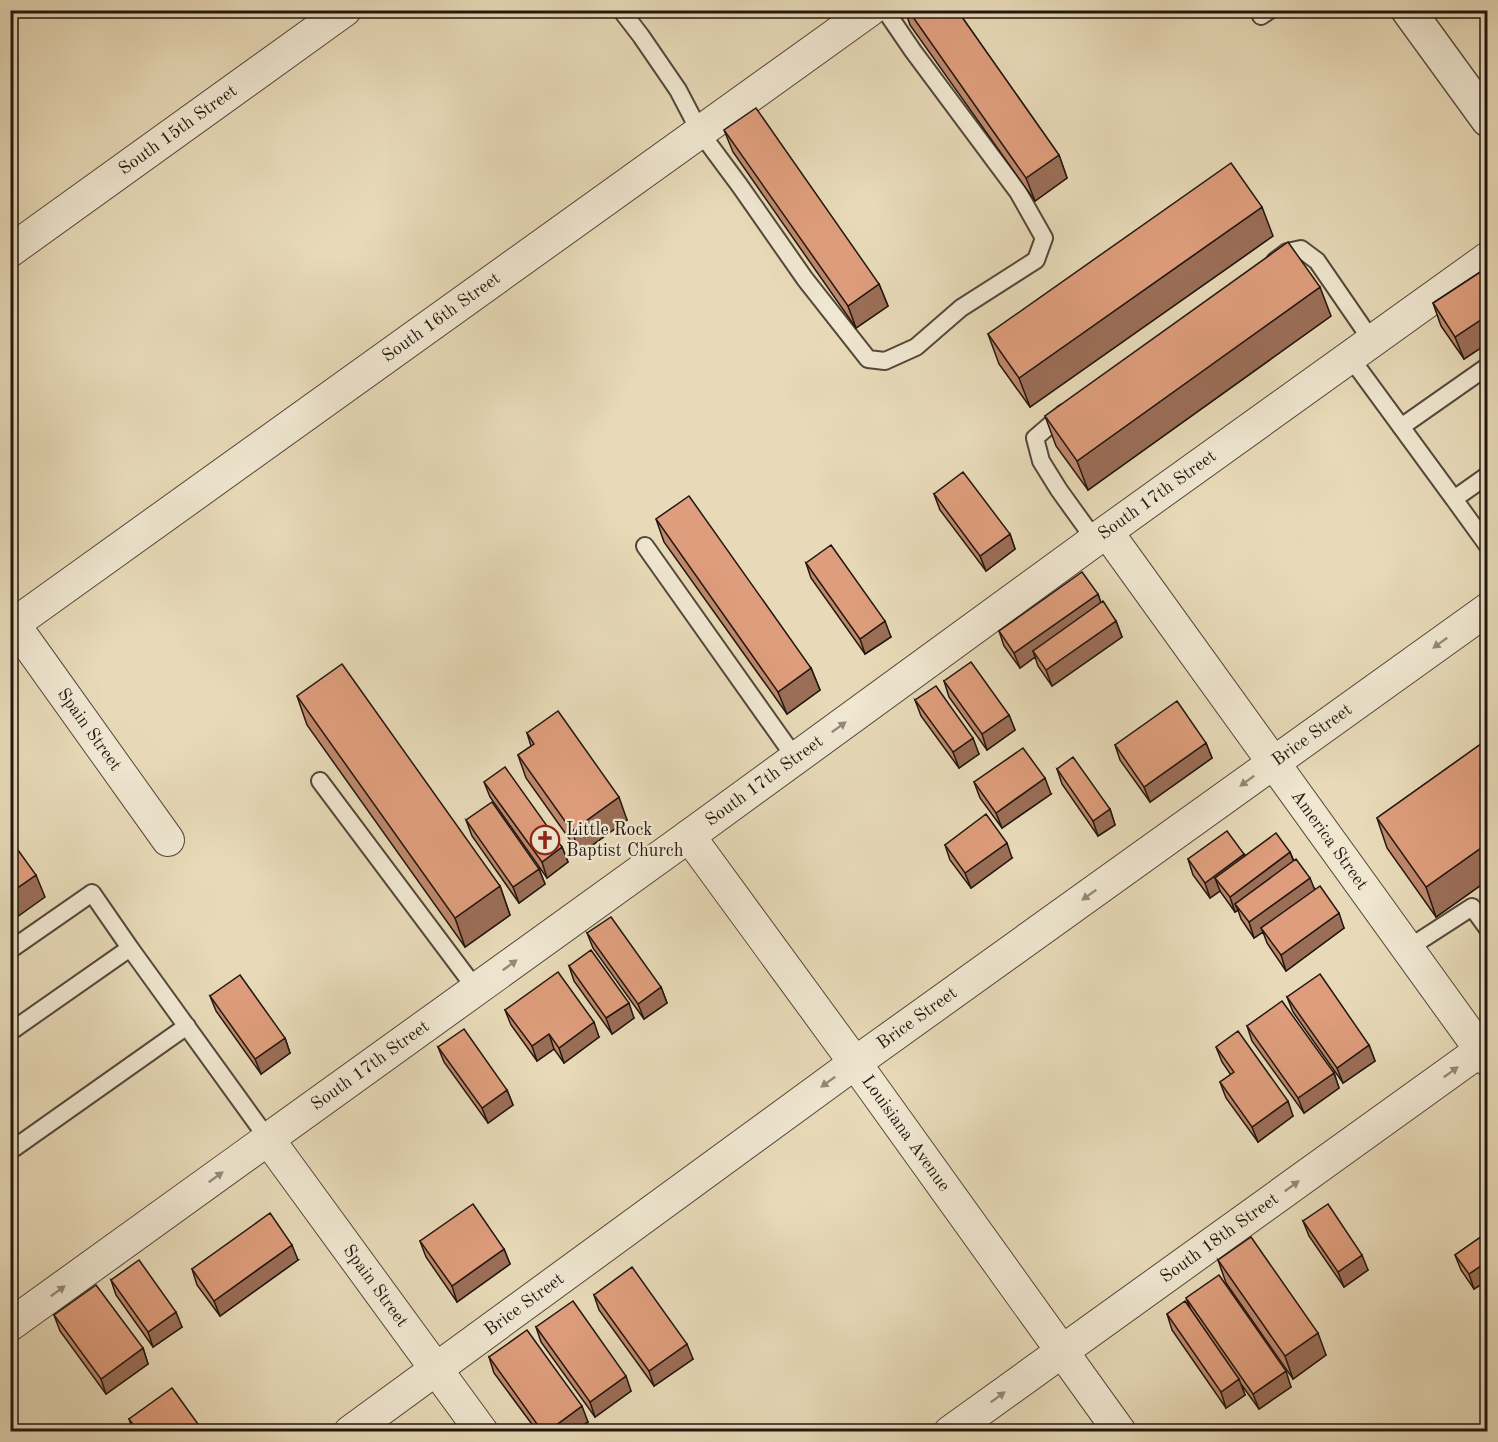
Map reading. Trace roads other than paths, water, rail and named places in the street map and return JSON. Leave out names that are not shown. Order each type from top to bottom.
[{"type":"street","name":"South 15th Street","points":[[10,251],[345,10]]},
{"type":"street","name":"South 16th Street","points":[[12,622],[870,10]]},
{"type":"street","points":[[1408,10],[1488,120]]},
{"type":"street","name":"South 17th Street","points":[[10,1325],[1488,258]]},
{"type":"street","name":"America Street","points":[[1101,536],[1273,763],[1407,950],[1485,1052]]},
{"type":"street","name":"Brice Street","points":[[350,1431],[855,1063],[1488,609]]},
{"type":"street","name":"Spain Street","points":[[12,622],[168,840]]},
{"type":"street","name":"Louisiana Avenue","points":[[689,836],[1120,1431]]},
{"type":"street","name":"South 18th Street","points":[[950,1431],[1485,1052]]},
{"type":"street","name":"Spain Street","points":[[268,1139],[482,1431]]},
{"type":"lane","points":[[621,10],[678,90],[700,132],[805,279],[868,359],[885,361],[916,347],[961,308],[1036,260],[1044,238],[1018,192],[885,10]]},
{"type":"lane","points":[[1258,273],[1287,252],[1302,249],[1317,261],[1401,427],[1488,546]]},
{"type":"lane","points":[[1401,427],[1488,366]]},
{"type":"lane","points":[[1076,403],[1035,438],[1041,461],[1059,490],[1101,536]]},
{"type":"lane","points":[[1454,499],[1488,475]]},
{"type":"lane","points":[[645,546],[796,759]]},
{"type":"lane","points":[[320,781],[476,989]]},
{"type":"lane","points":[[10,950],[92,893],[268,1139]]},
{"type":"lane","points":[[1407,950],[1472,907],[1488,929]]},
{"type":"lane","points":[[10,1032],[130,948]]},
{"type":"lane","points":[[10,1150],[186,1026]]},
{"type":"place","name":"Little Rock Baptist Church","points":[[545,840]]}]
